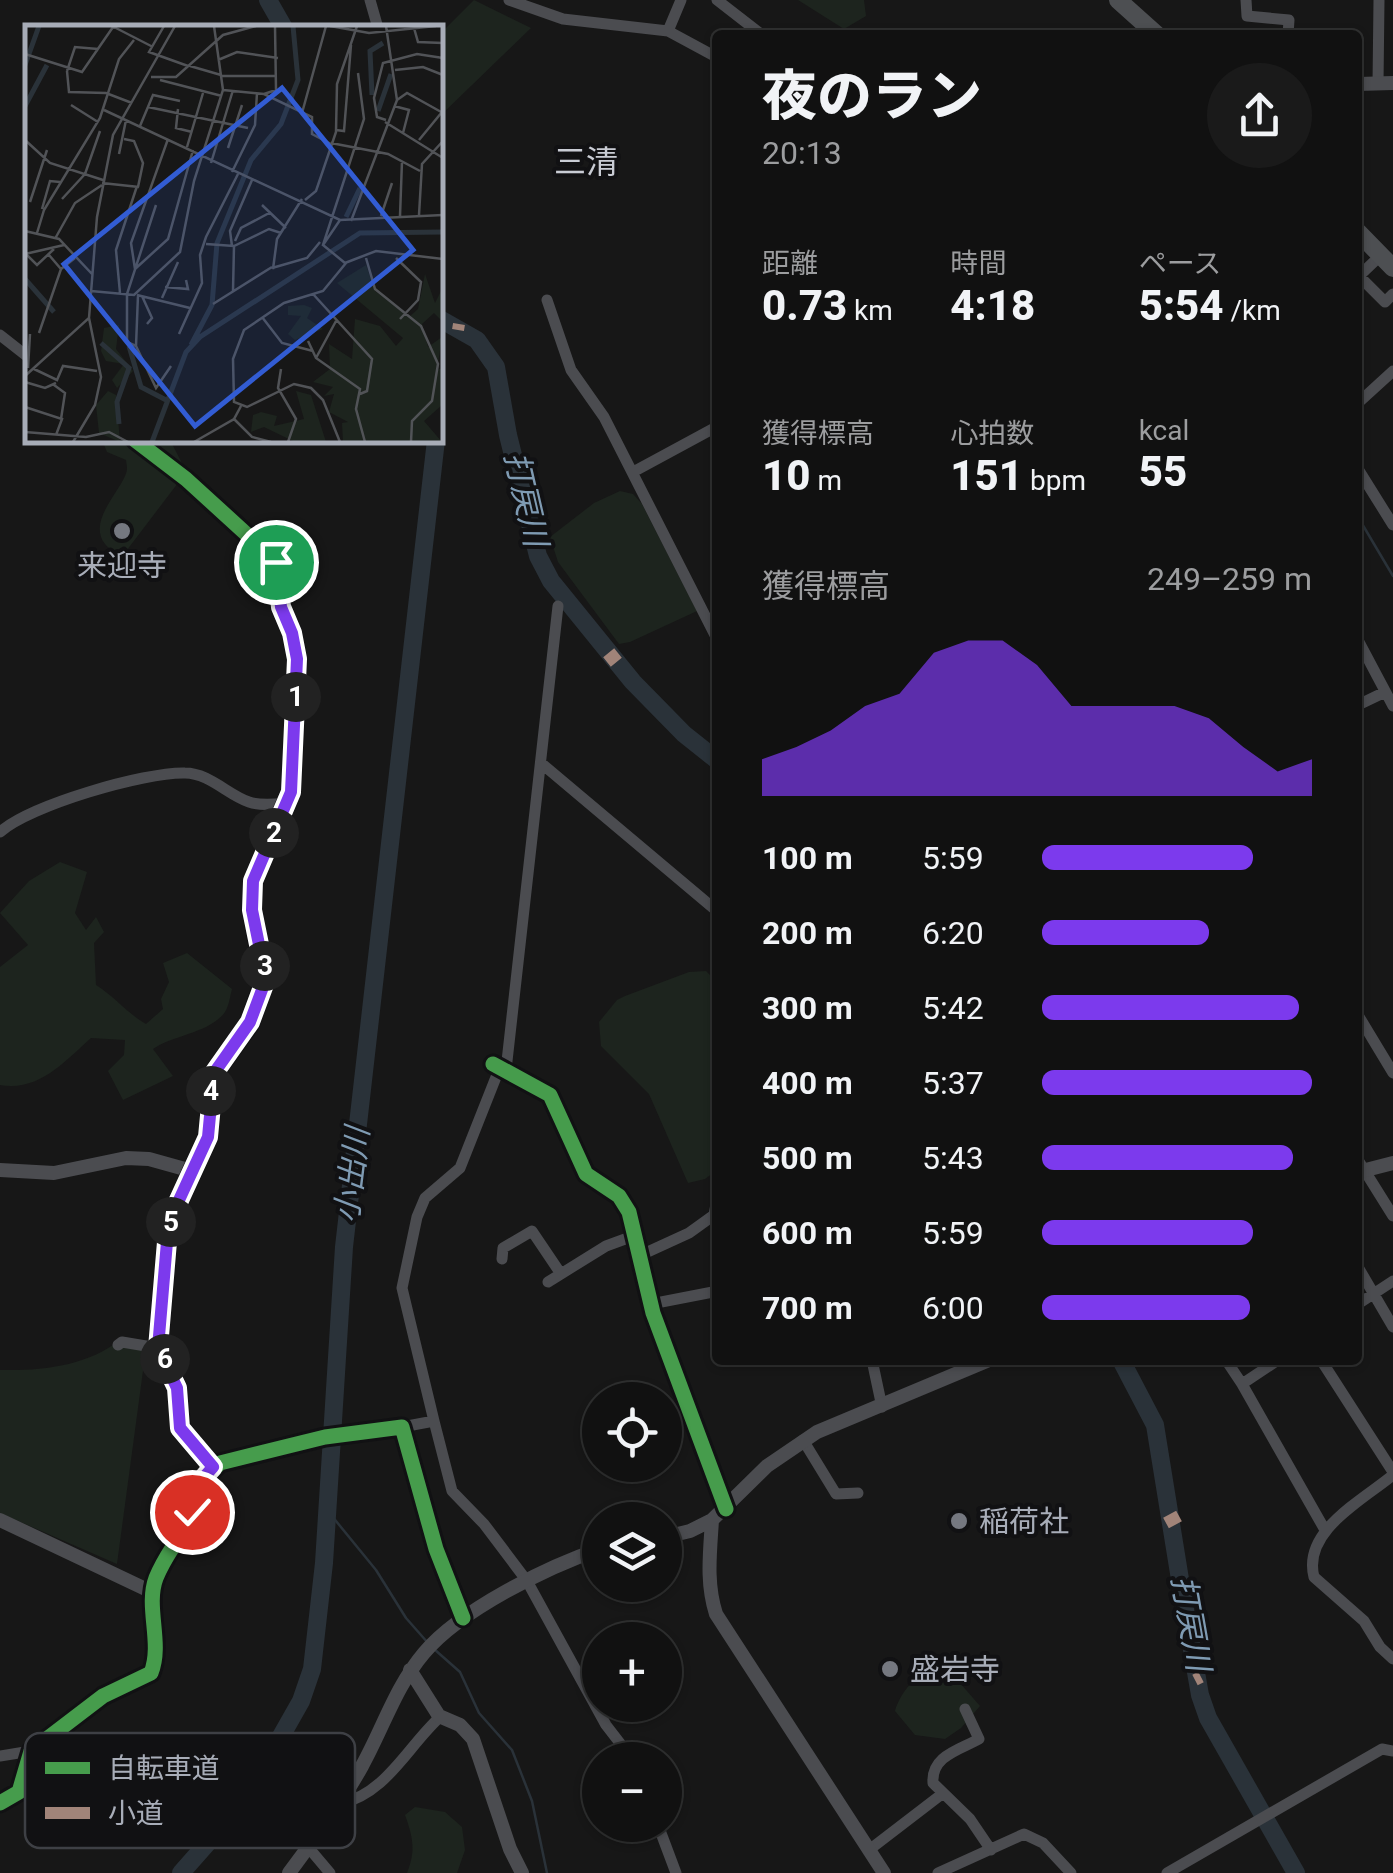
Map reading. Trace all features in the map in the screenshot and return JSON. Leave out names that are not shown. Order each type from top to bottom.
[{"type":"main road","points":[[1118,0],[1144,30]]},
{"type":"main road","points":[[1362,236],[1387,261]]},
{"type":"street","points":[[370,0],[377,25]]},
{"type":"street","points":[[509,0],[563,19],[668,31],[712,55]]},
{"type":"street","points":[[668,31],[682,0]]},
{"type":"street","points":[[717,0],[756,30]]},
{"type":"street","points":[[1246,0],[1247,16],[1289,20],[1288,30]]},
{"type":"street","points":[[1379,0],[1385,83]]},
{"type":"street","points":[[1362,274],[1387,261]]},
{"type":"street","points":[[1362,279],[1384,302],[1393,294]]},
{"type":"street","points":[[547,300],[571,370],[587,389],[634,472],[712,629]]},
{"type":"street","points":[[0,334],[25,355]]},
{"type":"street","points":[[1362,399],[1393,371]]},
{"type":"street","points":[[634,472],[712,429]]},
{"type":"street","points":[[138,442],[186,479],[276,562],[281,607],[297,659],[288,803],[255,869],[253,881],[252,910],[266,979],[250,1022],[214,1073],[208,1137],[168,1230],[158,1348],[177,1388],[180,1428],[213,1467]]},
{"type":"street","points":[[1362,475],[1393,524]]},
{"type":"street","points":[[558,606],[500,1067],[460,1168],[425,1198],[402,1288],[452,1491],[484,1524],[527,1581],[619,1742]]},
{"type":"street","points":[[1362,648],[1393,706]]},
{"type":"street","points":[[1362,703],[1383,693]]},
{"type":"street","points":[[540,764],[712,907]]},
{"type":"street","points":[[0,832],[27,813],[68,799],[187,772],[250,803],[288,803]]},
{"type":"street","points":[[1362,1022],[1393,1072]]},
{"type":"street","points":[[500,1067],[550,1094],[586,1174],[619,1196],[629,1212],[651,1304],[726,1510]]},
{"type":"street","points":[[0,1170],[54,1174],[126,1158],[149,1159],[192,1171]]},
{"type":"street","points":[[1362,1168],[1393,1163]]},
{"type":"street","points":[[1362,1171],[1393,1216]]},
{"type":"street","points":[[641,1255],[712,1217]]},
{"type":"street","points":[[502,1259],[503,1248],[532,1230],[561,1274]]},
{"type":"street","points":[[548,1282],[606,1246],[636,1236]]},
{"type":"street","points":[[1362,1275],[1393,1327]]},
{"type":"street","points":[[1362,1301],[1393,1281]]},
{"type":"street","points":[[651,1304],[712,1292]]},
{"type":"street","points":[[118,1345],[122,1342],[158,1348]]},
{"type":"street","points":[[873,1365],[882,1407]]},
{"type":"street","points":[[682,1534],[726,1510],[767,1466],[803,1440],[978,1365]]},
{"type":"street","points":[[1229,1365],[1324,1530]]},
{"type":"street","points":[[1242,1384],[1270,1365]]},
{"type":"street","points":[[1324,1365],[1393,1473],[1324,1530],[1311,1568],[1314,1577],[1364,1621],[1393,1659]]},
{"type":"street","points":[[54,1733],[102,1696],[151,1672],[156,1659],[155,1580],[192,1512],[192,1491],[213,1467],[332,1436],[434,1422]]},
{"type":"street","points":[[402,1426],[436,1550],[464,1618]]},
{"type":"street","points":[[803,1440],[836,1494],[858,1493]]},
{"type":"street","points":[[0,1520],[154,1593]]},
{"type":"street","points":[[712,1520],[709,1594],[716,1614],[884,1873]]},
{"type":"street","points":[[355,1775],[410,1670],[426,1650],[464,1618],[527,1581],[582,1557]]},
{"type":"street","points":[[410,1670],[440,1717],[460,1726],[473,1739],[510,1849],[522,1873]]},
{"type":"street","points":[[965,1709],[979,1739],[938,1760],[933,1783],[970,1819],[991,1850]]},
{"type":"street","points":[[355,1800],[403,1762],[417,1738],[440,1717]]},
{"type":"street","points":[[1173,1872],[1382,1749],[1393,1750]]},
{"type":"street","points":[[0,1756],[25,1752]]},
{"type":"street","points":[[0,1803],[18,1792],[25,1770]]},
{"type":"street","points":[[869,1850],[942,1794]]},
{"type":"street","points":[[938,1873],[1024,1834],[1043,1843],[1071,1873]]},
{"type":"street","points":[[664,1842],[676,1873]]},
{"type":"street","points":[[289,1873],[307,1848]]},
{"type":"street","points":[[309,1848],[330,1873]]},
{"type":"shaded area","points":[[474,0],[531,28],[442,114],[442,32]]},
{"type":"shaded area","points":[[798,0],[864,0],[866,16],[844,29]]},
{"type":"shaded area","points":[[103,442],[171,442],[185,469],[127,550],[110,549],[101,536],[102,518],[127,468],[126,460],[107,452]]},
{"type":"shaded area","points":[[620,491],[633,494],[642,504],[697,611],[619,644],[558,562],[550,537],[594,503]]},
{"type":"shaded area","points":[[60,862],[87,872],[75,913],[86,930],[96,917],[104,932],[94,943],[96,985],[139,1020],[146,1024],[163,1009],[161,999],[169,982],[163,963],[187,953],[232,989],[226,1010],[218,1019],[153,1049],[173,1076],[123,1100],[108,1071],[124,1055],[125,1040],[91,1038],[39,1079],[14,1086],[0,1085],[0,967],[28,945],[0,913],[29,881]]},
{"type":"shaded area","points":[[706,971],[712,977],[712,1174],[688,1183],[649,1094],[601,1046],[599,1022],[617,1000],[689,972]]},
{"type":"shaded area","points":[[121,1339],[147,1341],[117,1564],[0,1513],[0,1370],[64,1365],[94,1355]]},
{"type":"shaded area","points":[[936,1667],[953,1675],[980,1706],[945,1739],[915,1735],[895,1711],[910,1684]]},
{"type":"shaded area","points":[[415,1807],[445,1812],[462,1827],[465,1850],[457,1873],[407,1873],[412,1844],[405,1815]]},
{"type":"waterway","name":"小出川","points":[[268,0],[282,25]]},
{"type":"waterway","name":"打戻川","points":[[442,320],[477,340],[496,367],[508,435],[538,556],[551,581],[633,682],[712,756]]},
{"type":"waterway","name":"小出川","points":[[283,1733],[301,1701],[312,1669],[324,1563],[344,1247],[436,442]]},
{"type":"waterway","points":[[1362,524],[1393,576]]},
{"type":"waterway","name":"打戻川","points":[[1124,1365],[1155,1425],[1200,1695],[1208,1718],[1296,1873]]},
{"type":"waterway","points":[[327,1510],[428,1643]]},
{"type":"waterway","points":[[434,1649],[460,1672],[479,1713],[512,1750],[532,1801],[547,1873]]},
{"type":"waterway","name":"小出川","points":[[181,1873],[203,1848]]},
{"type":"marked path","points":[[458,330],[459,324]]},
{"type":"marked path","points":[[607,662],[618,653]]},
{"type":"marked path","points":[[1166,1523],[1179,1516]]},
{"type":"marked path","points":[[1195,1680],[1201,1677]]},
{"type":"cycle path","points":[[138,442],[186,479],[276,561],[281,607],[297,659],[291,792],[253,881],[252,910],[265,979],[250,1023],[214,1073],[208,1137],[168,1230],[158,1348],[177,1388],[181,1429],[213,1467]]},
{"type":"cycle path","points":[[493,1064],[550,1095],[586,1174],[619,1196],[629,1212],[653,1313],[726,1509]]},
{"type":"cycle path","points":[[55,1733],[103,1696],[151,1673],[156,1578],[184,1527],[192,1491],[220,1463],[325,1437],[402,1427],[436,1549],[463,1618]]},
{"type":"cycle path","points":[[0,1803],[19,1792],[25,1772]]},
{"type":"place","name":"来迎寺","points":[[122,531]]},
{"type":"place","name":"稲荷社","points":[[959,1521]]},
{"type":"place","name":"盛岩寺","points":[[890,1669]]},
{"type":"district","name":"三清","points":[[586,162]]},
{"type":"route","points":[[192,1512],[192,1491],[213,1467],[180,1428],[177,1388],[158,1348],[168,1230],[204,1152],[214,1073],[250,1022],[266,979],[252,910],[253,881],[291,792],[297,659],[281,607],[276,562]]}]
